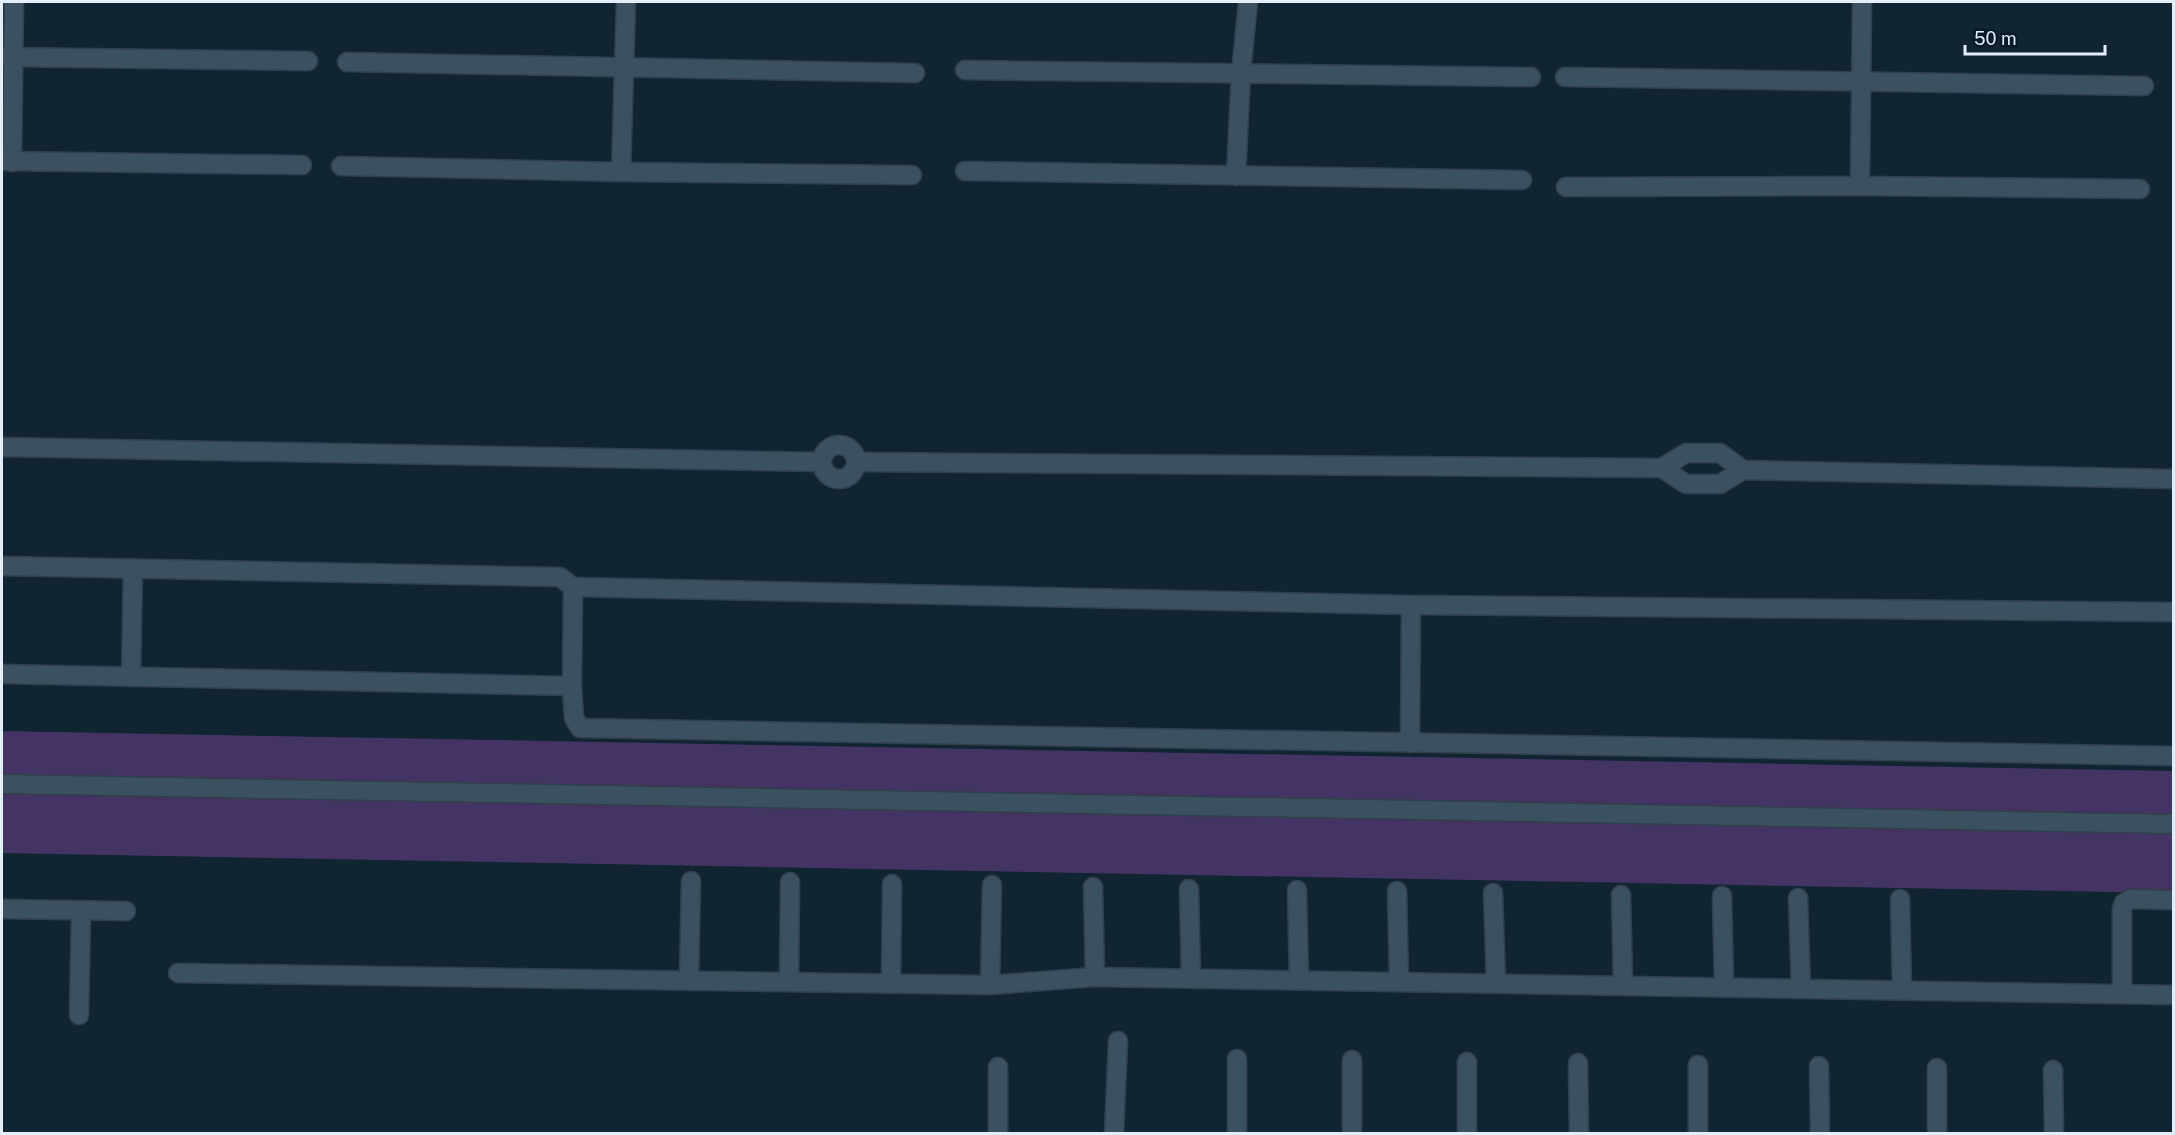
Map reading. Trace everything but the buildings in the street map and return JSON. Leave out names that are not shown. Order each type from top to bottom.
[{"type":"street","points":[[14,2],[8,57],[7,161],[302,165]]},
{"type":"street","points":[[621,172],[626,2]]},
{"type":"street","points":[[1236,176],[1241,73],[1248,2]]},
{"type":"street","points":[[1860,186],[1862,2]]},
{"type":"street","points":[[8,57],[308,61]]},
{"type":"street","points":[[347,62],[915,73]]},
{"type":"street","points":[[965,70],[1531,77]]},
{"type":"street","points":[[1566,77],[2144,86]]},
{"type":"street","points":[[341,166],[912,175]]},
{"type":"street","points":[[965,171],[1522,180]]},
{"type":"street","points":[[1566,187],[1860,186],[2140,189]]},
{"type":"street","points":[[839,444],[852,450],[857,462],[851,475],[838,480],[826,474],[821,462],[826,449],[839,444]]},
{"type":"street","points":[[2,447],[821,462]]},
{"type":"street","points":[[857,462],[1662,468],[1686,453],[1720,453],[1743,470]]},
{"type":"street","points":[[1662,468],[1686,484],[1720,483],[1743,470],[2174,479]]},
{"type":"street","points":[[2,566],[560,577],[573,587],[1412,605],[2174,612]]},
{"type":"street","points":[[131,676],[133,568]]},
{"type":"street","points":[[573,587],[572,686],[574,718],[580,728],[2174,756]]},
{"type":"street","points":[[1410,743],[1412,605]]},
{"type":"street","points":[[2,674],[572,686]]},
{"type":"street","points":[[2,784],[2174,824]]},
{"type":"street","points":[[689,981],[691,881]]},
{"type":"street","points":[[789,982],[790,882]]},
{"type":"street","points":[[891,984],[892,884]]},
{"type":"street","points":[[990,985],[992,885]]},
{"type":"street","points":[[1093,887],[1095,977]]},
{"type":"street","points":[[1189,888],[1191,978]]},
{"type":"street","points":[[1297,890],[1299,980]]},
{"type":"street","points":[[1397,891],[1399,981]]},
{"type":"street","points":[[1493,893],[1496,983]]},
{"type":"street","points":[[1621,895],[1623,985]]},
{"type":"street","points":[[1722,896],[1724,986]]},
{"type":"street","points":[[1798,897],[1801,988]]},
{"type":"street","points":[[1900,899],[1902,989]]},
{"type":"street","points":[[2122,994],[2122,909],[2124,903],[2130,899],[2174,900]]},
{"type":"street","points":[[2,909],[126,911]]},
{"type":"street","points":[[79,1015],[81,910]]},
{"type":"street","points":[[178,973],[990,985],[1095,977],[1191,978],[2174,995]]},
{"type":"street","points":[[1114,1134],[1119,1041]]},
{"type":"street","points":[[1237,1059],[1237,1134]]},
{"type":"street","points":[[1352,1060],[1352,1134]]},
{"type":"street","points":[[1467,1062],[1467,1134]]},
{"type":"street","points":[[1578,1063],[1579,1134]]},
{"type":"street","points":[[1698,1065],[1698,1134]]},
{"type":"street","points":[[1819,1066],[1820,1134]]},
{"type":"street","points":[[998,1067],[998,1134]]},
{"type":"street","points":[[1937,1068],[1937,1134]]},
{"type":"street","points":[[2053,1070],[2054,1134]]},
{"type":"shaded area","points":[[2,731],[2174,771],[2173,893],[2,853]]}]
